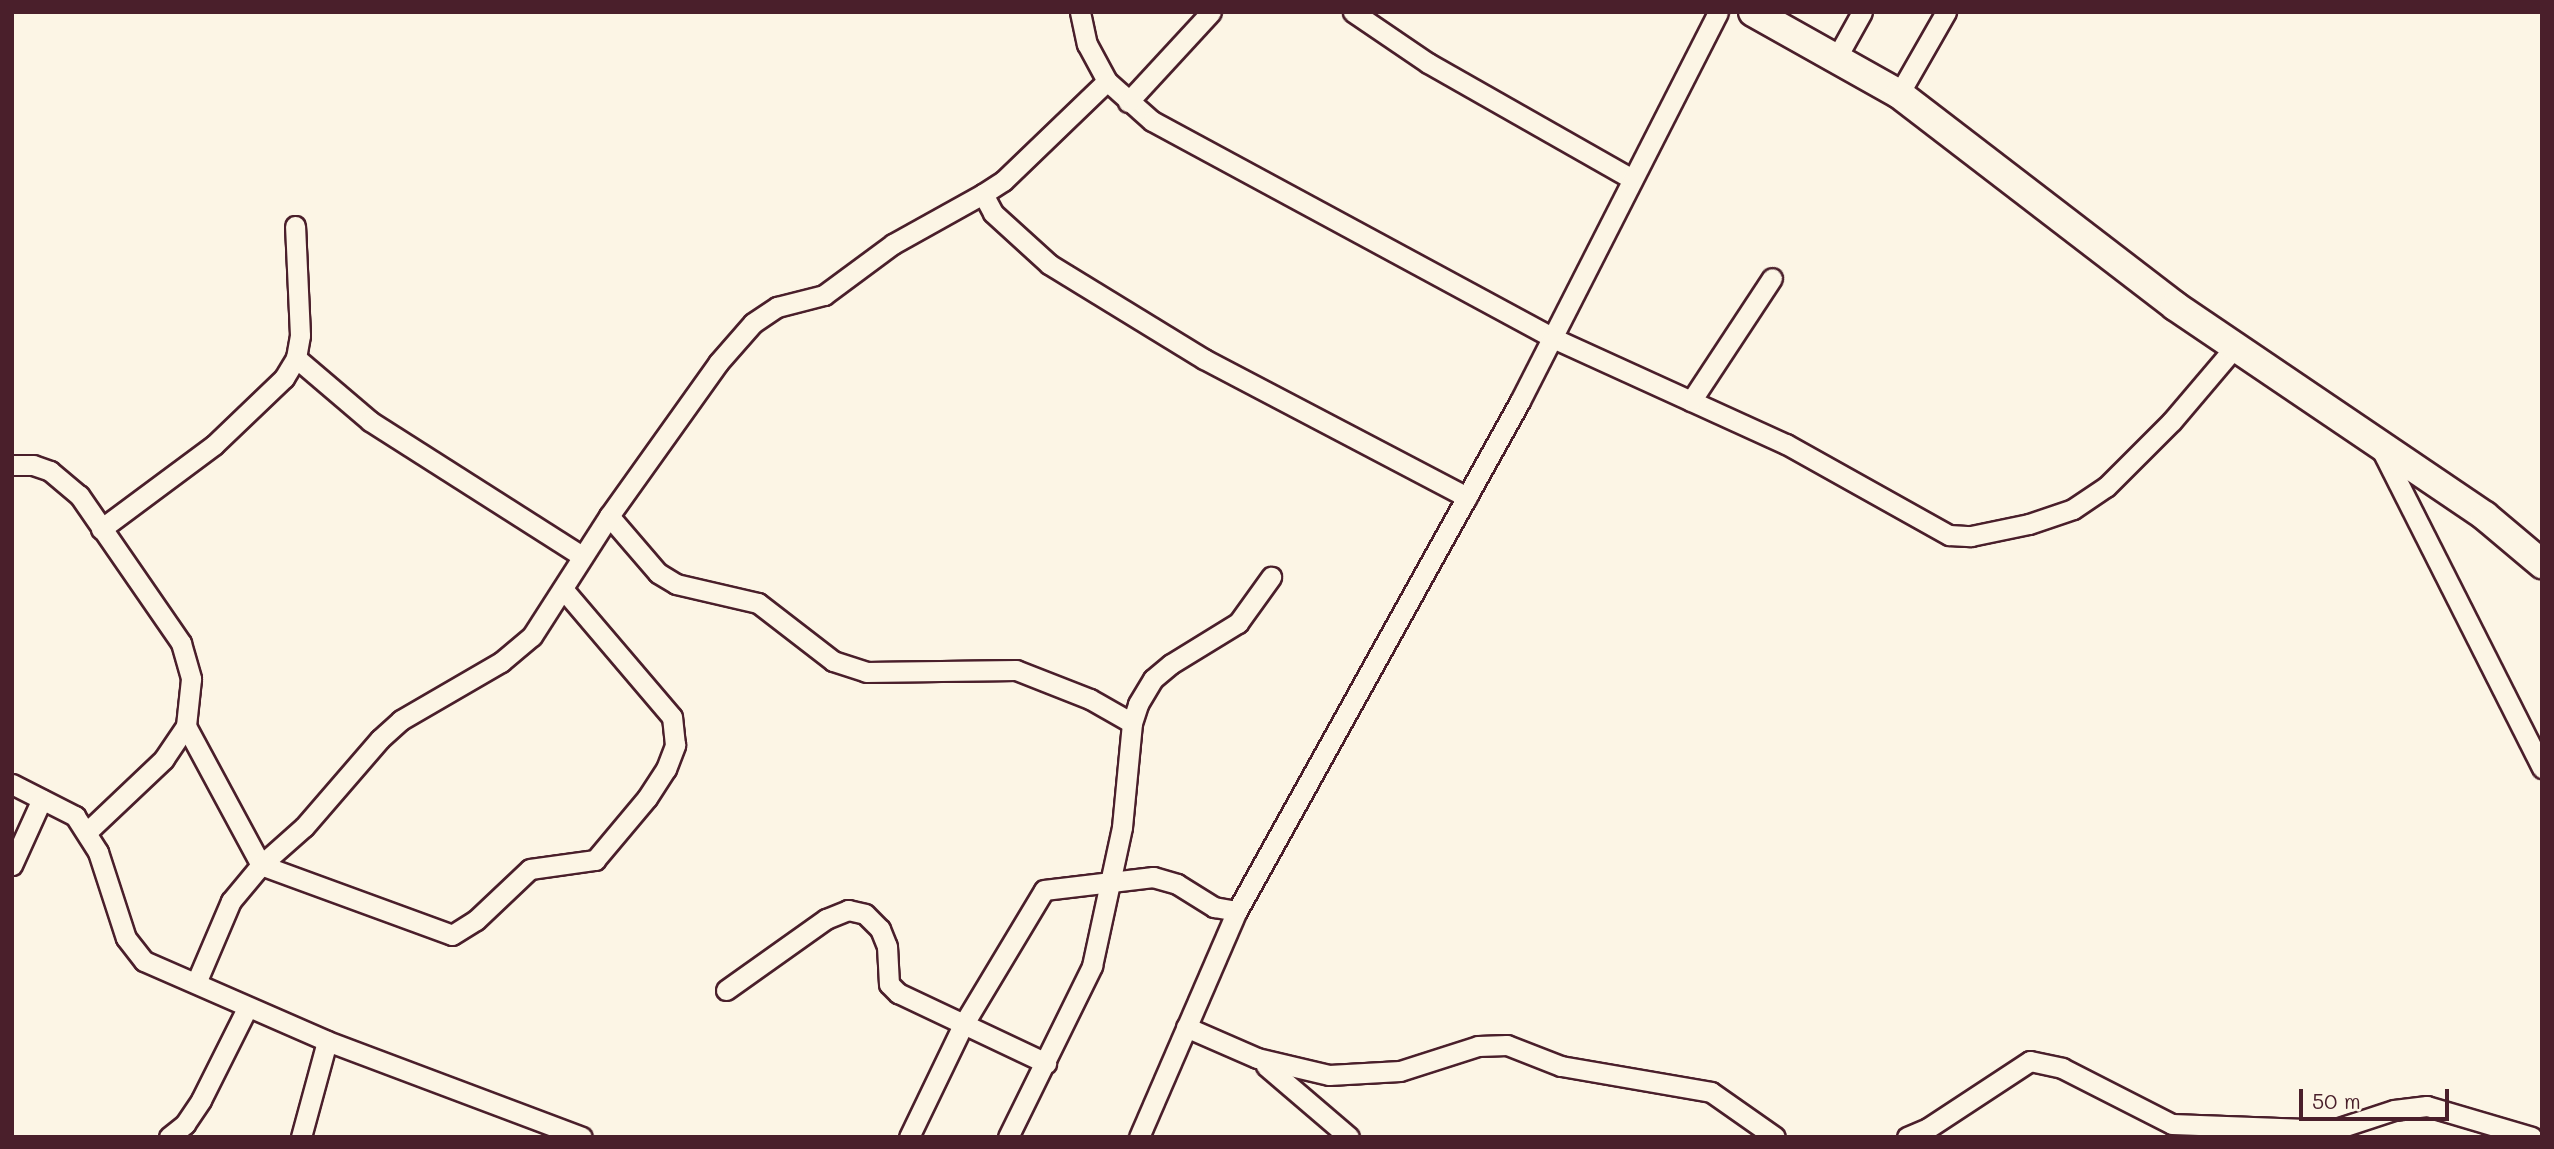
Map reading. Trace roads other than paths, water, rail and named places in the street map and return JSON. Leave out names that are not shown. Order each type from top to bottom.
[{"type":"street","points":[[1080,12],[1087,44],[1107,81],[1152,121],[1553,338],[1786,444],[1949,535],[1971,536],[2029,524],[2073,509],[2106,487],[2172,421],[2234,348]]},
{"type":"street","points":[[1128,102],[1211,12]]},
{"type":"street","points":[[1353,12],[1428,63],[1632,179]]},
{"type":"street","points":[[1139,1137],[1237,911],[1553,338],[1718,12]]},
{"type":"street","points":[[1753,12],[1899,94],[2234,348],[2485,516],[2542,564]]},
{"type":"street","points":[[1837,57],[1861,12]]},
{"type":"street","points":[[1899,94],[1946,12]]},
{"type":"street","points":[[196,983],[231,901],[261,865],[304,827],[401,720],[501,662],[532,636],[609,516],[718,363],[753,323],[777,307],[824,295],[893,244],[1003,181],[1107,81]]},
{"type":"street","points":[[983,194],[993,213],[1049,264],[1205,359],[1466,497]]},
{"type":"street","points":[[100,530],[214,445],[271,394],[296,358],[300,335],[295,226]]},
{"type":"street","points":[[1691,401],[1772,278]]},
{"type":"street","points":[[296,358],[370,421],[582,556]]},
{"type":"street","points":[[2378,444],[2542,768]]},
{"type":"street","points":[[12,465],[33,465],[63,480],[181,643],[191,679],[187,726],[164,759],[87,832]]},
{"type":"street","points":[[609,516],[658,573],[676,584],[758,603],[833,661],[866,672],[1016,670],[1090,698],[1132,723]]},
{"type":"street","points":[[1008,1137],[1092,966],[1122,827],[1132,723],[1153,679],[1238,623],[1271,576]]},
{"type":"street","points":[[187,726],[261,865],[452,935],[475,920],[530,869],[595,860],[666,769],[676,730],[672,717],[563,589]]},
{"type":"street","points":[[12,784],[75,816],[87,832],[134,950],[157,968],[327,1041],[582,1137]]},
{"type":"street","points":[[12,865],[42,799]]},
{"type":"street","points":[[909,1137],[963,1025],[1044,890],[1153,877],[1177,884],[1214,907],[1237,911]]},
{"type":"street","points":[[726,990],[826,919],[848,910],[865,914],[880,929],[887,946],[889,984],[963,1025],[1046,1063]]},
{"type":"street","points":[[169,1137],[185,1124],[201,1100],[247,1008]]},
{"type":"street","points":[[1186,1027],[1257,1058],[1329,1075],[1400,1071],[1478,1046],[1507,1045],[1561,1066],[1711,1092],[1775,1137]]},
{"type":"street","points":[[301,1137],[327,1041]]},
{"type":"street","points":[[1257,1058],[1349,1137]]},
{"type":"street","points":[[1907,1137],[1928,1128],[2030,1061],[2062,1068],[2172,1124],[2322,1130],[2394,1110],[2427,1106],[2532,1137]]}]
